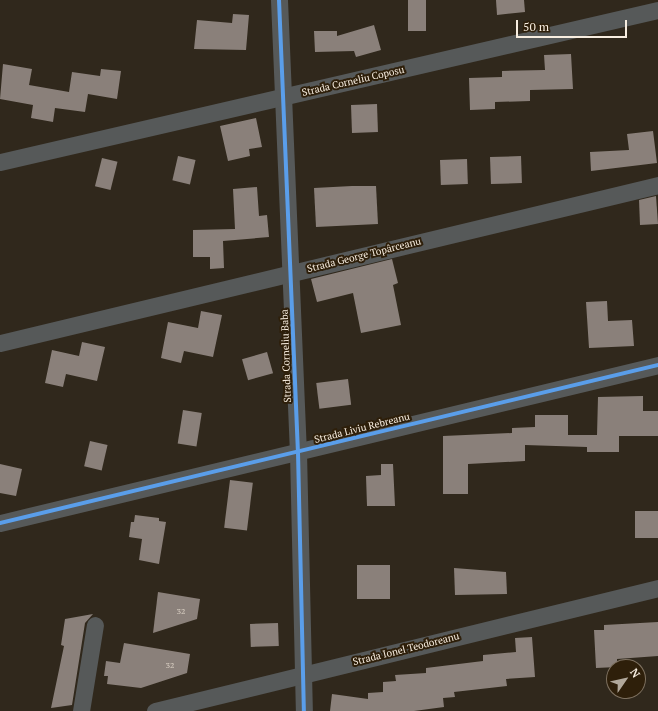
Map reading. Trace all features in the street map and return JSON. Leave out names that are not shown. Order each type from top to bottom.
[{"type":"street","name":"Strada Corneliu Baba","points":[[279,0],[298,452],[304,711]]},
{"type":"street","name":"Strada Corneliu Coposu","points":[[0,162],[658,10]]},
{"type":"street","name":"Strada George Topârceanu","points":[[0,343],[658,184]]},
{"type":"street","name":"Strada Liviu Rebreanu","points":[[0,523],[658,365]]},
{"type":"street","name":"Strada Ionel Teodoreanu","points":[[155,711],[658,588]]},
{"type":"street","points":[[81,711],[95,625]]},
{"type":"building","points":[[408,0],[426,0],[426,31],[408,31]]},
{"type":"building","points":[[496,0],[524,0],[525,12],[497,15]]},
{"type":"building","points":[[233,14],[249,15],[246,50],[194,49],[197,20],[232,23]]},
{"type":"building","points":[[374,25],[381,50],[356,57],[354,51],[315,52],[314,31],[337,31],[337,36]]},
{"type":"building","points":[[571,54],[573,89],[530,90],[530,101],[495,102],[495,109],[470,110],[469,78],[502,77],[502,71],[545,70],[544,55]]},
{"type":"building","points":[[3,64],[32,69],[29,85],[69,92],[72,72],[100,76],[101,69],[121,71],[117,99],[88,94],[85,112],[55,108],[53,122],[31,118],[33,105],[0,99]]},
{"type":"building","points":[[377,104],[378,132],[352,133],[351,105]]},
{"type":"building","points":[[256,118],[262,147],[249,149],[250,156],[228,161],[220,126]]},
{"type":"building","points":[[653,131],[657,163],[591,171],[590,152],[629,150],[627,134]]},
{"type":"building","points":[[178,156],[196,160],[190,184],[172,180]]},
{"type":"building","points":[[521,156],[522,183],[491,184],[490,157]]},
{"type":"building","points":[[102,158],[118,162],[111,190],[95,186]]},
{"type":"building","points":[[467,159],[468,184],[441,185],[440,160]]},
{"type":"building","points":[[376,186],[378,224],[316,227],[314,188]]},
{"type":"building","points":[[257,187],[259,216],[267,215],[269,237],[223,241],[224,268],[210,269],[210,257],[193,257],[193,230],[235,229],[233,189]]},
{"type":"building","points":[[656,196],[658,224],[640,225],[639,200]]},
{"type":"building","points":[[392,259],[398,283],[393,285],[401,325],[361,333],[353,293],[317,302],[311,279]]},
{"type":"building","points":[[607,301],[608,321],[632,320],[634,346],[589,348],[586,302]]},
{"type":"building","points":[[201,311],[222,315],[213,357],[184,351],[181,363],[161,358],[168,322],[198,328]]},
{"type":"building","points":[[82,342],[105,347],[97,381],[66,374],[63,387],[45,383],[52,350],[79,356]]},
{"type":"building","points":[[267,352],[273,373],[248,380],[242,359]]},
{"type":"building","points":[[348,379],[351,405],[319,409],[316,383]]},
{"type":"building","points":[[643,396],[643,411],[658,411],[658,436],[619,436],[619,452],[587,452],[587,447],[525,445],[525,461],[468,464],[468,494],[443,494],[443,436],[512,433],[512,428],[535,427],[535,415],[568,415],[568,435],[597,435],[598,397]]},
{"type":"building","points":[[183,410],[202,413],[196,447],[178,444]]},
{"type":"building","points":[[90,441],[108,445],[102,470],[84,466]]},
{"type":"building","points":[[0,464],[22,469],[16,496],[0,493]]},
{"type":"building","points":[[381,464],[393,464],[395,506],[367,506],[366,476],[381,475]]},
{"type":"building","points":[[230,480],[253,483],[247,530],[224,528]]},
{"type":"building","points":[[635,511],[658,511],[658,538],[635,538]]},
{"type":"building","points":[[135,515],[159,518],[159,521],[166,522],[159,564],[139,560],[142,539],[129,537],[131,522],[134,522]]},
{"type":"building","points":[[357,565],[390,565],[390,599],[357,599]]},
{"type":"building","points":[[454,568],[506,572],[507,594],[455,595]]},
{"type":"building","points":[[158,592],[200,599],[197,619],[153,633]]},
{"type":"building","points":[[93,614],[85,623],[72,705],[51,708],[64,646],[61,645],[65,619]]},
{"type":"building","points":[[658,622],[658,656],[606,659],[606,668],[596,668],[594,630],[604,630],[604,625]]},
{"type":"building","points":[[278,623],[279,646],[251,647],[250,624]]},
{"type":"building","points":[[532,637],[535,677],[506,679],[507,686],[454,692],[455,697],[443,698],[444,707],[414,711],[330,711],[332,694],[368,699],[368,693],[383,692],[383,682],[396,681],[395,675],[426,673],[426,668],[483,661],[483,655],[516,652],[515,638]]},
{"type":"building","points":[[124,643],[190,654],[187,673],[141,688],[107,684],[108,676],[104,676],[106,661],[120,663]]},
{"type":"cycle path","points":[[279,0],[298,452],[304,711]]},
{"type":"cycle path","points":[[0,523],[658,365]]}]
